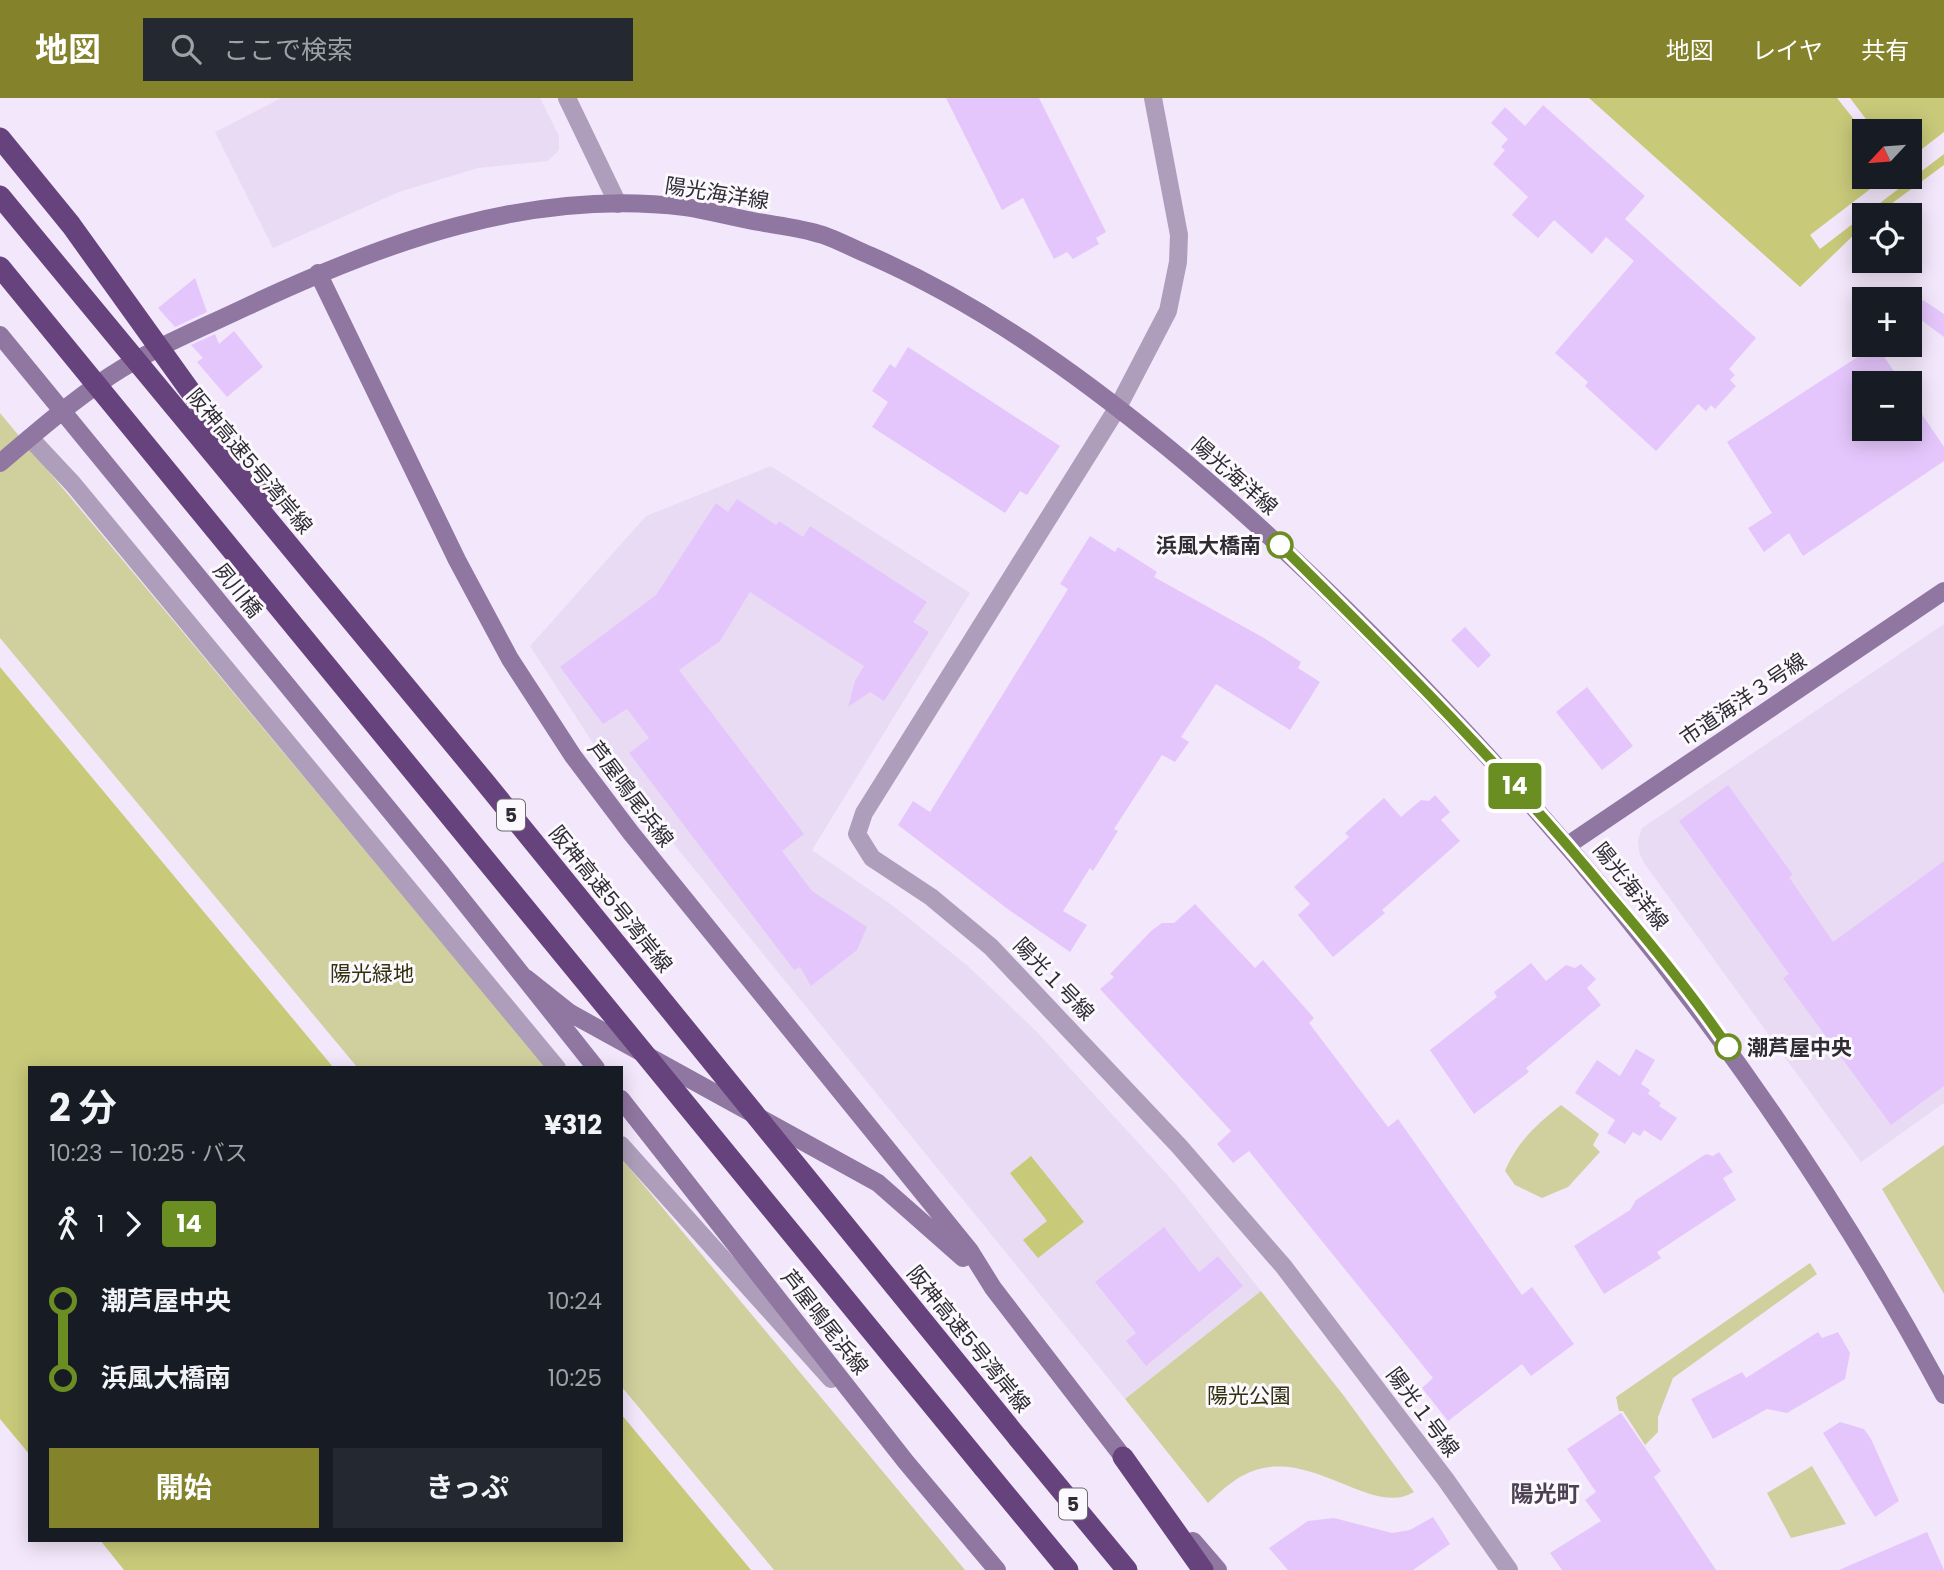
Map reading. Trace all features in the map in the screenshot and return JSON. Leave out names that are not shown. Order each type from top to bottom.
[{"type":"highway","points":[[0,138],[78,234],[262,492],[422,690],[484,781]]},
{"type":"highway","name":"阪神高速5号湾岸線","points":[[0,196],[484,781],[1127,1570]]},
{"type":"highway","name":"5","points":[[0,267],[1068,1570]]},
{"type":"highway","points":[[1123,1457],[1203,1570]]},
{"type":"main road","name":"陽光海洋線","points":[[0,463],[104,379],[141,356],[318,273],[448,226],[531,210],[618,204],[686,208],[821,234],[929,281],[986,314],[1118,407],[1243,509],[1389,651],[1568,845],[1720,1035],[1850,1229],[1944,1395]]},
{"type":"main road","name":"芦屋鳴尾浜線","points":[[318,273],[457,560],[510,659],[573,756],[631,832],[971,1251],[993,1288],[1123,1457],[1218,1570]]},
{"type":"main road","name":"夙川橋","points":[[0,335],[441,873]]},
{"type":"main road","name":"市道海洋３号線","points":[[1568,845],[1944,590]]},
{"type":"main road","name":"芦屋鳴尾浜線","points":[[441,873],[594,1066]]},
{"type":"main road","name":"芦屋鳴尾浜線","points":[[526,978],[570,1013],[878,1183],[935,1230],[993,1288]]},
{"type":"main road","name":"芦屋鳴尾浜線","points":[[623,1102],[906,1462],[997,1570]]},
{"type":"street","points":[[567,98],[618,204]]},
{"type":"street","points":[[1118,407],[1168,311],[1178,262],[1176,209],[1153,98]]},
{"type":"street","name":"陽光１号線","points":[[1118,407],[864,813],[857,834],[872,858],[931,897],[991,947],[1179,1146],[1284,1267],[1446,1480],[1509,1570]]},
{"type":"street","points":[[30,438],[73,484],[555,1066]]},
{"type":"street","points":[[623,1147],[906,1462]]},
{"type":"shaded area","points":[[281,98],[540,98],[559,136],[559,150],[548,161],[478,168],[399,192],[273,248],[215,132]]},
{"type":"shaded area","points":[[1589,98],[1944,98],[1944,165],[1922,181],[1922,119],[1852,119],[1852,189],[1911,189],[1892,203],[1852,203],[1852,237],[1800,287]]},
{"type":"shaded area","points":[[771,466],[970,593],[812,850],[896,908],[969,967],[1036,1031],[1175,1183],[1261,1291],[1125,1399],[598,751],[530,646],[646,516]]},
{"type":"shaded area","points":[[1944,624],[1944,1103],[1861,1162],[1644,863],[1638,840],[1642,828]]},
{"type":"shaded area","points":[[0,667],[332,1066],[28,1066],[28,1453],[0,1419]]},
{"type":"shaded area","points":[[1031,1156],[1084,1222],[1038,1258],[1023,1240],[1047,1221],[1010,1173]]},
{"type":"shaded area","points":[[623,1416],[751,1570],[124,1570],[102,1542],[623,1542]]},
{"type":"green space","name":"陽光緑地","points":[[0,413],[545,1066],[356,1066],[0,638]]},
{"type":"green space","points":[[1561,1105],[1599,1134],[1593,1145],[1600,1152],[1568,1187],[1542,1198],[1515,1185],[1505,1171],[1528,1134]]},
{"type":"green space","points":[[1944,1145],[1944,1294],[1882,1189]]},
{"type":"green space","points":[[623,1160],[965,1570],[774,1570],[623,1388]]},
{"type":"green space","points":[[1810,1263],[1817,1274],[1673,1378],[1658,1417],[1658,1432],[1645,1445],[1623,1411],[1619,1411],[1616,1397]]},
{"type":"green space","name":"陽光公園","points":[[1261,1291],[1344,1396],[1414,1492],[1397,1498],[1378,1496],[1313,1472],[1290,1467],[1266,1467],[1237,1479],[1208,1503],[1125,1399]]},
{"type":"green space","points":[[1812,1466],[1846,1524],[1791,1538],[1767,1493]]},
{"type":"pier","points":[[0,98],[131,98],[135,103],[0,172]]},
{"type":"pier","points":[[1837,98],[1850,98],[1866,119],[1854,119]]},
{"type":"pier","points":[[1944,132],[1944,154],[1922,171],[1922,149]]},
{"type":"pier","points":[[1870,189],[1898,189],[1880,203],[1852,203],[1852,224],[1820,249],[1810,235]]},
{"type":"building","points":[[946,98],[1039,98],[1106,232],[1096,238],[1099,244],[1073,259],[1067,252],[1054,259],[1023,198],[1002,210]]},
{"type":"building","points":[[1543,105],[1645,196],[1625,219],[1756,338],[1729,369],[1735,375],[1730,380],[1736,386],[1715,409],[1711,405],[1706,411],[1698,404],[1656,451],[1585,386],[1588,382],[1555,353],[1634,261],[1606,237],[1592,254],[1554,220],[1538,238],[1512,215],[1528,197],[1493,164],[1505,150],[1501,147],[1508,139],[1491,123],[1505,107],[1525,126]]},
{"type":"building","points":[[195,278],[207,312],[175,327],[158,308]]},
{"type":"building","points":[[1922,301],[1944,314],[1944,337],[1922,321]]},
{"type":"building","points":[[234,331],[263,367],[227,397],[197,362],[203,358],[191,345],[215,334],[219,344]]},
{"type":"building","points":[[908,347],[1060,446],[1027,495],[1020,491],[1005,513],[872,427],[888,402],[872,391],[890,364],[895,368]]},
{"type":"building","points":[[1858,357],[1884,357],[1894,371],[1852,371],[1852,441],[1922,441],[1922,414],[1944,447],[1944,461],[1803,556],[1789,533],[1764,552],[1748,528],[1772,513],[1727,442]]},
{"type":"building","points":[[737,499],[776,525],[779,521],[803,537],[810,526],[927,602],[913,622],[929,632],[884,701],[870,692],[848,707],[855,681],[864,666],[750,592],[720,641],[679,670],[804,834],[782,851],[812,891],[867,927],[857,950],[811,986],[800,967],[794,970],[629,753],[649,738],[627,709],[603,724],[560,667],[656,595],[716,503],[728,512]]},
{"type":"building","points":[[1090,536],[1115,552],[1118,547],[1157,572],[1154,577],[1264,638],[1301,662],[1298,668],[1320,682],[1290,730],[1216,684],[1181,737],[1189,742],[1175,762],[1162,755],[1114,829],[1118,831],[1093,871],[1090,868],[1063,911],[1087,925],[1070,952],[1009,910],[898,825],[913,801],[930,812],[1068,589],[1060,584]]},
{"type":"building","points":[[1465,627],[1491,655],[1478,668],[1451,640]]},
{"type":"building","points":[[1587,687],[1633,746],[1602,770],[1556,712]]},
{"type":"building","points":[[1728,785],[1793,875],[1789,877],[1833,942],[1944,861],[1944,1086],[1891,1125],[1783,978],[1789,974],[1679,821]]},
{"type":"building","points":[[1435,795],[1450,812],[1441,820],[1460,841],[1382,910],[1385,913],[1333,957],[1298,915],[1310,904],[1294,887],[1349,837],[1345,833],[1384,798],[1401,817],[1421,800],[1429,801]]},
{"type":"building","points":[[1195,904],[1255,968],[1263,960],[1314,1018],[1309,1023],[1388,1127],[1398,1119],[1522,1295],[1532,1287],[1574,1344],[1531,1376],[1522,1364],[1448,1421],[1422,1388],[1433,1378],[1249,1151],[1233,1163],[1217,1144],[1231,1131],[1100,989],[1114,977],[1110,974],[1151,931],[1162,923],[1174,923]]},
{"type":"building","points":[[1531,963],[1546,981],[1566,965],[1575,968],[1581,964],[1596,979],[1587,988],[1601,1005],[1526,1068],[1529,1072],[1474,1114],[1430,1050],[1497,997],[1494,992]]},
{"type":"building","points":[[1636,1049],[1655,1060],[1641,1084],[1650,1090],[1648,1094],[1661,1103],[1659,1106],[1677,1118],[1661,1141],[1644,1130],[1640,1136],[1633,1132],[1625,1144],[1607,1133],[1615,1120],[1575,1093],[1597,1060],[1620,1076]]},
{"type":"building","points":[[1719,1152],[1733,1172],[1723,1178],[1736,1200],[1657,1252],[1661,1258],[1604,1294],[1574,1246],[1630,1210],[1636,1200],[1706,1154],[1713,1156]]},
{"type":"building","points":[[1164,1227],[1199,1272],[1218,1256],[1243,1286],[1146,1366],[1126,1341],[1136,1333],[1095,1282]]},
{"type":"building","points":[[1818,1332],[1822,1338],[1838,1332],[1850,1353],[1845,1379],[1787,1413],[1767,1409],[1713,1439],[1691,1399],[1742,1372],[1746,1378]]},
{"type":"building","points":[[1621,1413],[1661,1471],[1654,1477],[1716,1570],[1562,1570],[1550,1553],[1601,1521],[1585,1500],[1596,1492],[1567,1449]]},
{"type":"building","points":[[1840,1422],[1864,1429],[1899,1501],[1875,1517],[1823,1433]]},
{"type":"building","points":[[1433,1517],[1450,1544],[1413,1570],[1288,1570],[1269,1548],[1308,1521],[1334,1518],[1392,1533],[1410,1530]]},
{"type":"building","points":[[1927,1532],[1944,1570],[1839,1570]]},
{"type":"bus line","name":"14","points":[[1280,545],[1389,651],[1553,828],[1647,940],[1728,1047]]},
{"type":"place","name":"浜風大橋南","points":[[1280,545]]},
{"type":"place","name":"潮芦屋中央","points":[[1728,1047]]},
{"type":"district","name":"陽光町","points":[[1545,1494]]}]
